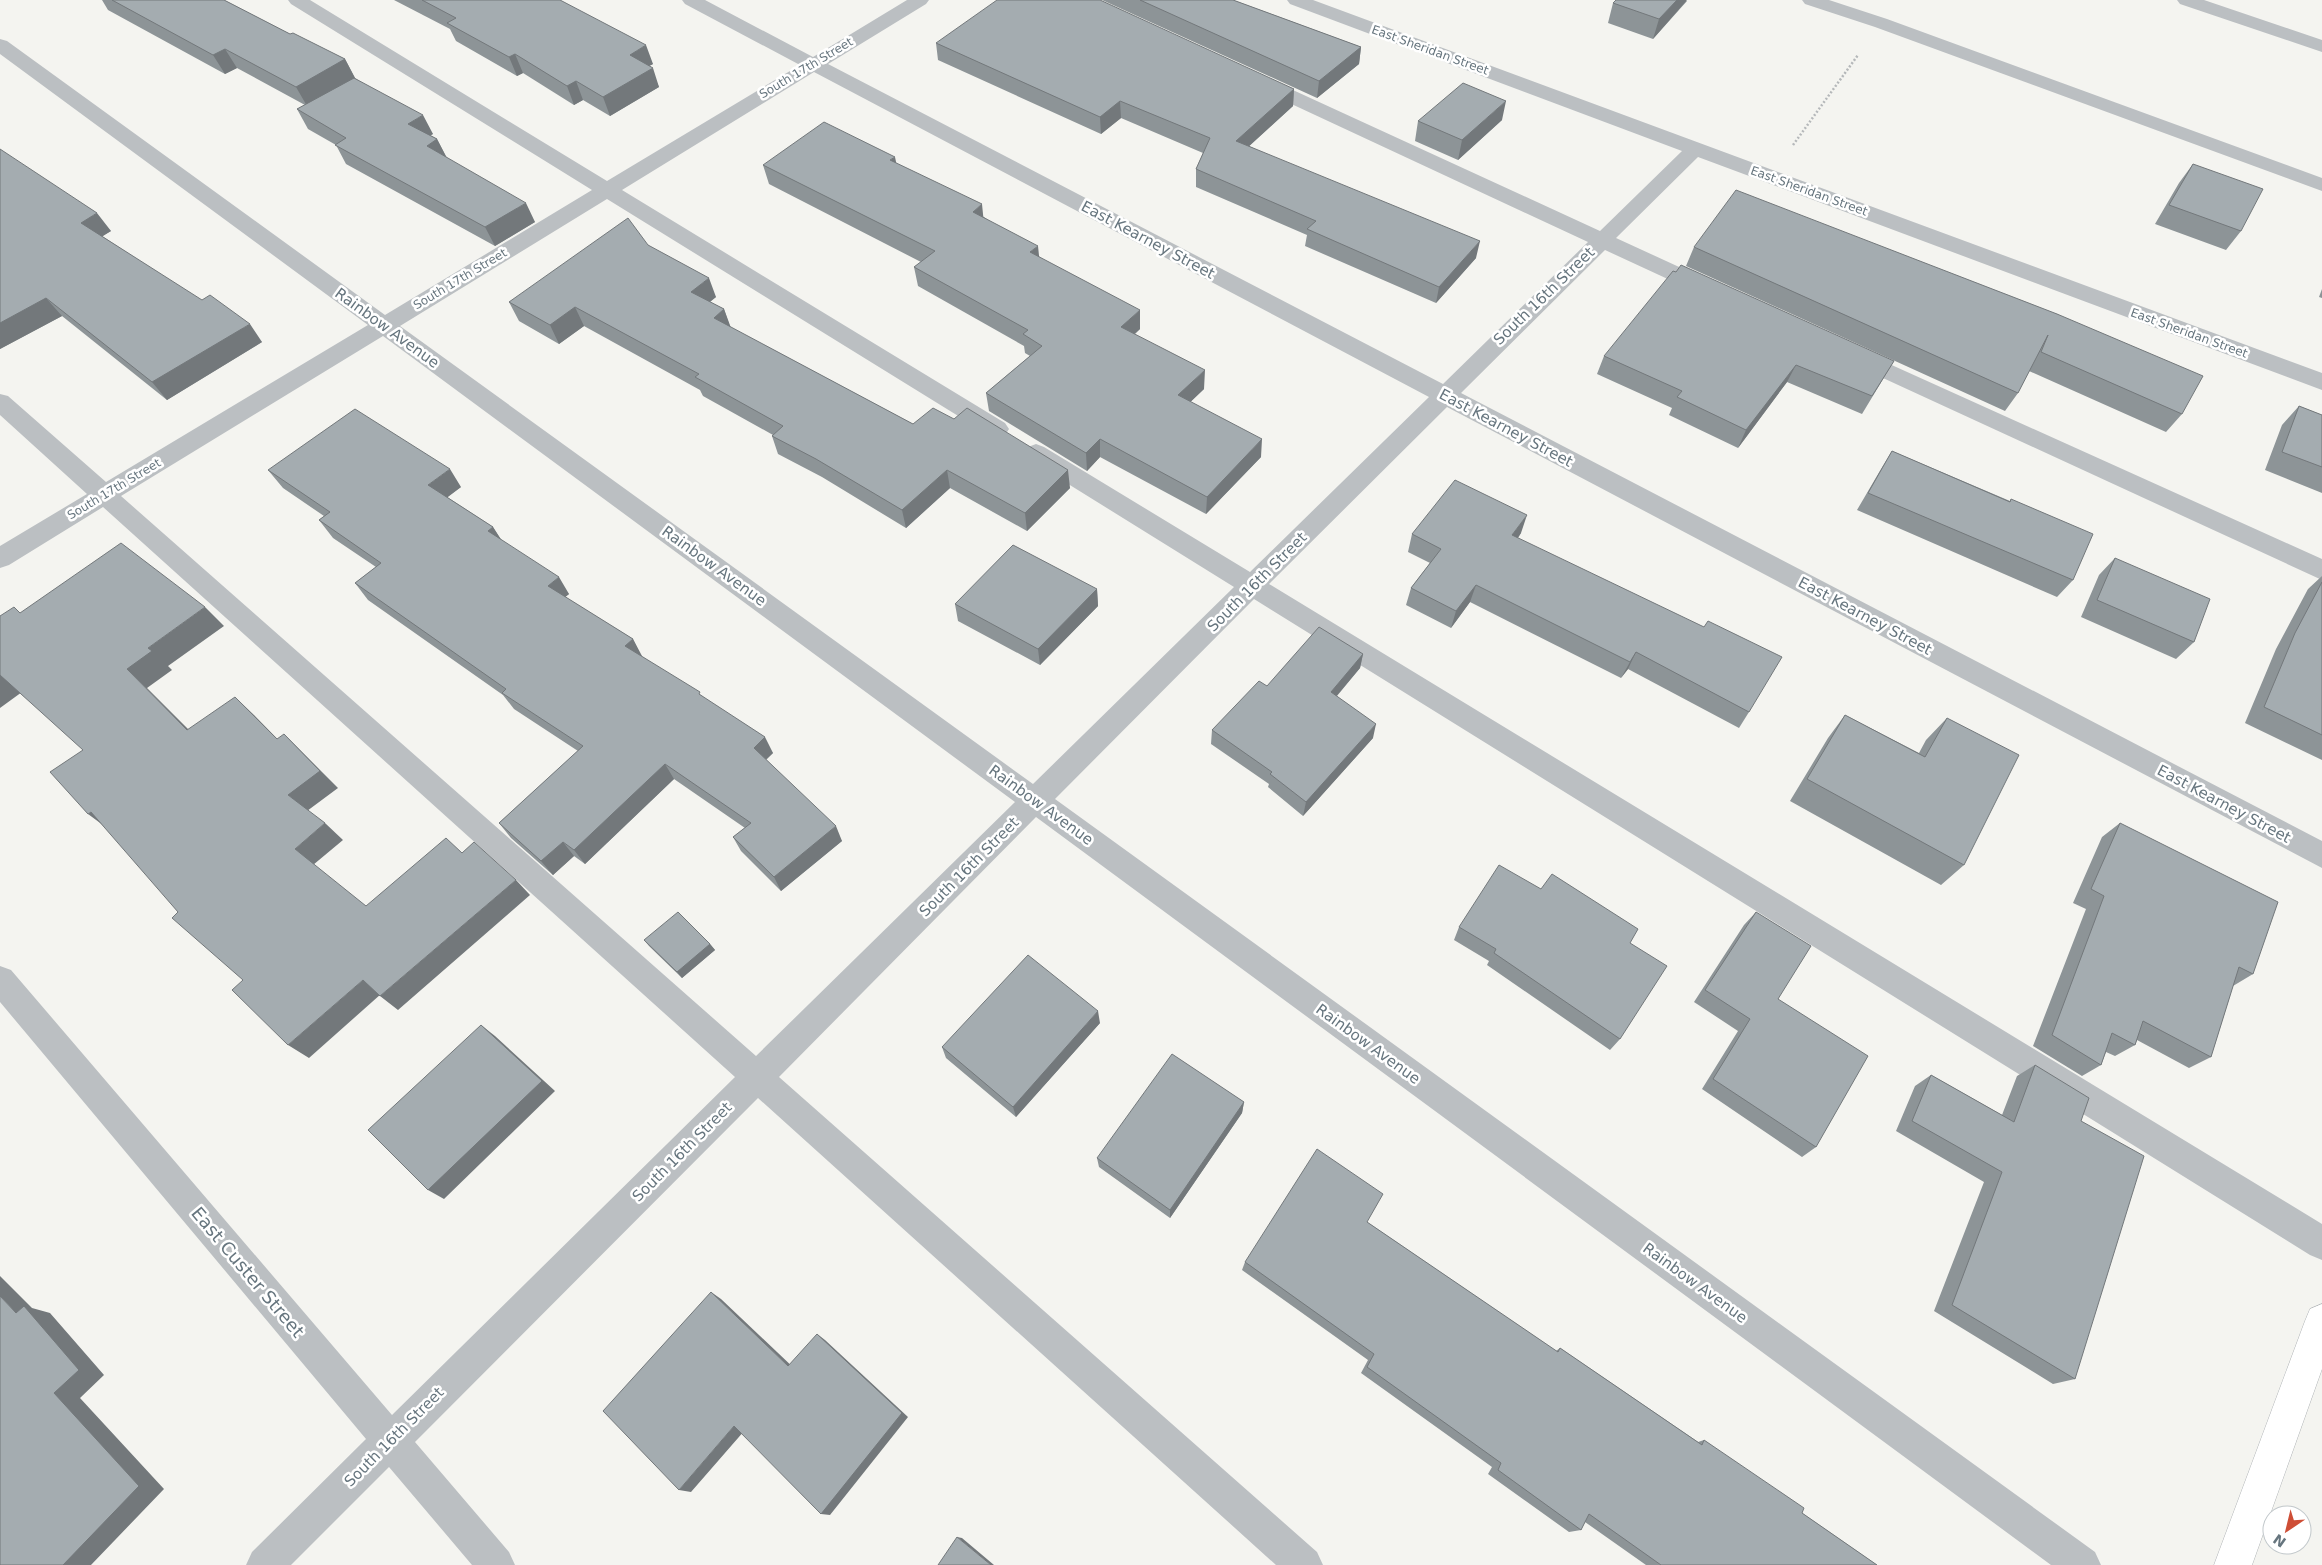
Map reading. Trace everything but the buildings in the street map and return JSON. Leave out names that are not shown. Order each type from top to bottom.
[{"type":"main road","points":[[2234,1565],[2322,1321]]},
{"type":"street","points":[[297,0],[2322,1244]]},
{"type":"street","name":"East Kearney Street","points":[[691,0],[2322,855]]},
{"type":"street","name":"South 17th Street","points":[[0,558],[920,0]]},
{"type":"street","name":"East Sheridan Street","points":[[1296,0],[2322,382]]},
{"type":"street","points":[[1811,0],[1881,23],[2322,185]]},
{"type":"street","points":[[2186,0],[2322,46]]},
{"type":"street","name":"Rainbow Avenue","points":[[0,45],[2082,1565]]},
{"type":"street","points":[[1244,74],[1728,298]]},
{"type":"street","name":"South 16th Street","points":[[266,1565],[1253,586],[1443,394],[1695,149]]},
{"type":"street","points":[[1836,347],[2322,570]]},
{"type":"street","points":[[0,402],[1304,1565]]},
{"type":"street","name":"East Custer Street","points":[[0,980],[496,1565]]},
{"type":"path","points":[[1770,177],[1881,23]]}]
